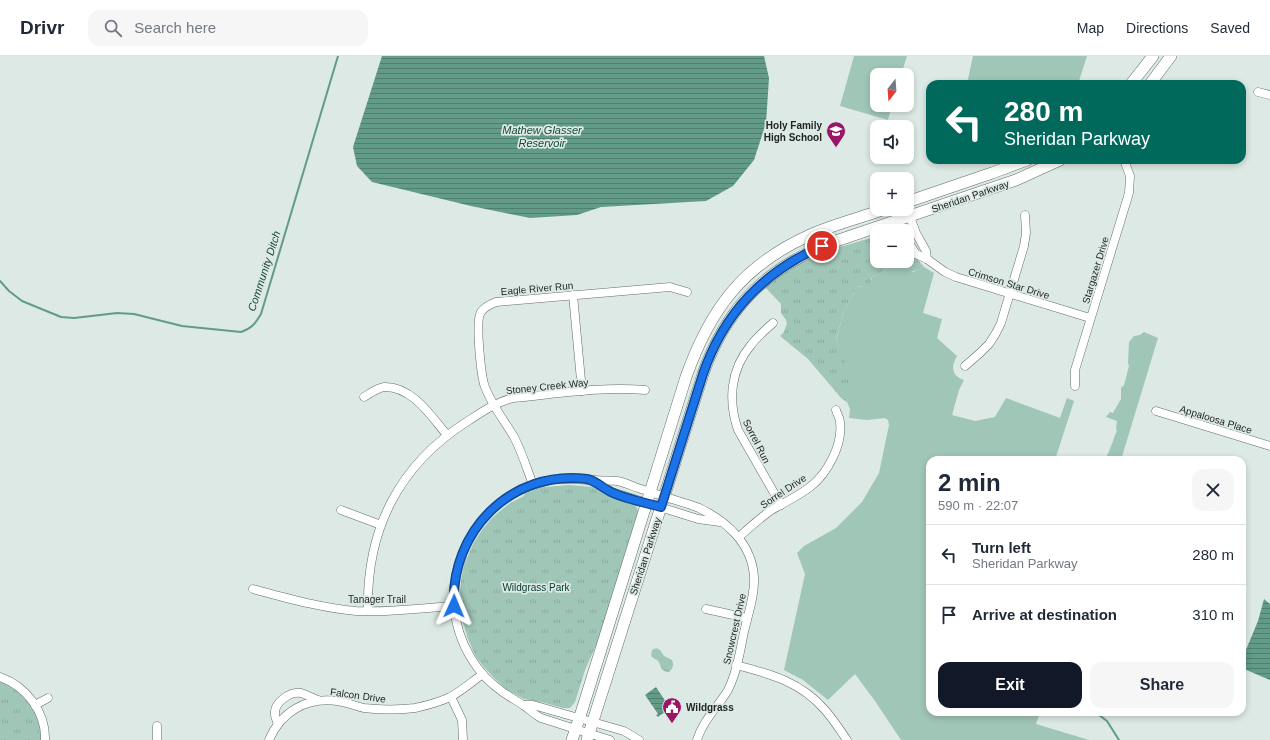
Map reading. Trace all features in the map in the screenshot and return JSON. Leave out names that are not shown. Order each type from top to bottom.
[{"type":"main road","points":[[1134,80],[1153,56]]},
{"type":"main road","points":[[1153,80],[1171,56]]},
{"type":"main road","name":"Sheridan Parkway","points":[[914,200],[1016,164]]},
{"type":"main road","name":"Sheridan Parkway","points":[[914,211],[1016,180],[1051,164]]},
{"type":"main road","name":"Sheridan Parkway","points":[[572,740],[686,377],[697,348],[715,314],[730,294],[747,276],[764,262],[788,246],[815,233],[870,214]]},
{"type":"main road","name":"Sheridan Parkway","points":[[590,732],[708,359],[720,334],[741,304],[759,285],[799,257],[833,242],[898,220],[904,216]]},
{"type":"street","points":[[1258,92],[1270,95]]},
{"type":"street","name":"Stargazer Drive","points":[[1075,386],[1075,370],[1129,193],[1130,176],[1126,164]]},
{"type":"street","points":[[965,366],[989,344],[1001,323],[1024,246],[1026,233],[1025,215]]},
{"type":"street","points":[[897,216],[900,224]]},
{"type":"street","points":[[909,216],[916,233],[926,251],[926,259]]},
{"type":"street","name":"Crimson Star Drive","points":[[914,251],[916,254],[956,277],[1090,318]]},
{"type":"street","name":"Eagle River Run","points":[[533,485],[514,438],[488,394],[482,375],[478,324],[481,311],[490,304],[496,302],[670,287],[687,292]]},
{"type":"street","points":[[573,295],[582,391]]},
{"type":"street","name":"Sorrel Run","points":[[773,323],[751,344],[744,353],[735,374],[731,396],[734,418],[738,430],[780,505]]},
{"type":"street","points":[[364,397],[382,387],[401,391],[410,395],[425,408],[447,435]]},
{"type":"street","name":"Stoney Creek Way","points":[[368,611],[368,578],[371,561],[381,525],[389,506],[407,476],[447,435],[504,400],[582,391],[627,389],[645,390]]},
{"type":"street","name":"Sorrel Drive","points":[[739,537],[769,512],[811,486],[827,468],[835,451],[840,433],[840,422],[836,410]]},
{"type":"street","name":"Appaloosa Place","points":[[1156,411],[1270,446]]},
{"type":"street","name":"Snowcrest Drive","points":[[578,724],[533,705],[523,705],[495,687],[483,674],[464,646],[456,620],[454,585],[465,546],[472,533],[498,504],[519,491],[533,485],[558,479],[573,478],[618,481],[698,507],[724,523],[739,537],[750,556],[753,568],[754,588],[733,678],[722,699],[704,722],[697,740]]},
{"type":"street","points":[[592,480],[612,492],[698,519],[724,523]]},
{"type":"street","points":[[341,510],[381,525]]},
{"type":"street","name":"Tanager Trail","points":[[253,590],[335,609],[368,611],[454,606]]},
{"type":"street","points":[[706,609],[747,618]]},
{"type":"street","points":[[736,665],[782,678],[806,692],[825,710],[847,740]]},
{"type":"street","name":"Falcon Drive","points":[[269,740],[278,724],[286,715],[303,704],[318,700],[337,701],[362,708],[387,710],[416,708],[451,697],[483,674]]},
{"type":"street","points":[[0,677],[10,680],[29,696],[36,705],[43,721],[45,740]]},
{"type":"street","name":"Falcon Drive","points":[[278,724],[274,714],[280,702],[286,696],[293,693],[300,693],[318,700]]},
{"type":"street","points":[[451,697],[462,720],[465,739]]},
{"type":"street","points":[[36,705],[48,698]]},
{"type":"street","points":[[578,724],[590,732],[610,740]]},
{"type":"street","points":[[157,726],[157,740]]},
{"type":"street","points":[[590,732],[624,731],[639,740]]},
{"type":"green space","points":[[854,56],[907,56],[903,68],[870,68],[870,112],[890,112],[888,120],[840,106]]},
{"type":"green space","points":[[973,56],[1087,56],[1079,80],[968,80]]},
{"type":"green space","points":[[870,238],[870,268],[888,268],[872,277],[870,283],[866,287],[858,286],[843,314],[836,340],[847,365],[849,374],[851,388],[847,402],[842,399],[808,359],[780,336],[784,332],[787,323],[781,313],[781,304],[765,287],[803,260],[829,249]]},
{"type":"green space","points":[[914,255],[924,267],[912,271],[906,271],[903,268],[914,268]]},
{"type":"green space","points":[[924,267],[934,273],[923,313],[942,319],[937,338],[957,356],[953,370],[957,376],[964,380],[959,390],[952,415],[975,421],[995,417],[1006,398],[1060,418],[1067,398],[1074,401],[1056,456],[926,456],[926,716],[1039,716],[1036,724],[1089,740],[901,740],[855,674],[828,700],[803,680],[784,670],[805,574],[797,553],[804,546],[836,528],[862,502],[879,473],[889,425],[888,420],[885,418],[867,420],[849,418],[850,409],[847,402],[847,365],[836,341],[843,314],[848,303],[858,286],[862,287],[872,279],[872,277],[888,268],[906,268],[913,272]]},
{"type":"green space","points":[[1144,332],[1158,338],[1122,456],[1106,456],[1117,431],[1117,421],[1106,417],[1110,412],[1113,413],[1121,399],[1121,388],[1124,385],[1129,366],[1129,342],[1134,336],[1140,335]]},
{"type":"green space","name":"Wildgrass Park","points":[[569,485],[592,487],[633,504],[637,508],[638,512],[600,636],[585,670],[575,702],[570,708],[563,708],[524,699],[507,690],[496,680],[475,655],[462,619],[459,616],[458,597],[460,593],[464,565],[473,544],[492,518],[510,503],[524,496],[525,493],[544,486]]},
{"type":"green space","points":[[656,648],[660,650],[664,656],[672,660],[673,666],[669,672],[663,671],[659,662],[651,656],[652,650]]},
{"type":"green space","points":[[0,677],[10,680],[38,708],[45,740],[0,740]]},
{"type":"water","name":"Mathew Glasser Reservoir","points":[[382,56],[764,56],[769,78],[766,123],[754,160],[733,186],[706,201],[601,207],[577,215],[530,218],[471,206],[372,182],[357,166],[353,147]]},
{"type":"water","points":[[1264,599],[1270,604],[1270,680],[1246,670],[1246,650],[1258,621]]},
{"type":"water","points":[[656,687],[670,708],[658,717],[656,715],[658,714],[645,695]]},
{"type":"waterway","name":"Community Ditch","points":[[0,281],[9,291],[22,301],[61,317],[74,318],[117,313],[134,314],[182,326],[241,332],[248,329],[255,323],[261,314],[338,56]]},
{"type":"waterway","points":[[1100,716],[1107,721],[1119,740]]},
{"type":"place","name":"Holy Family High School","points":[[836,148]]},
{"type":"place","name":"Wildgrass","points":[[672,724]]},
{"type":"route","points":[[454,606],[454,585],[456,573],[459,561],[472,533],[498,504],[519,491],[533,485],[558,479],[573,478],[592,480],[612,492],[661,507],[708,359],[720,334],[741,304],[759,285],[788,263],[822,246]]}]
